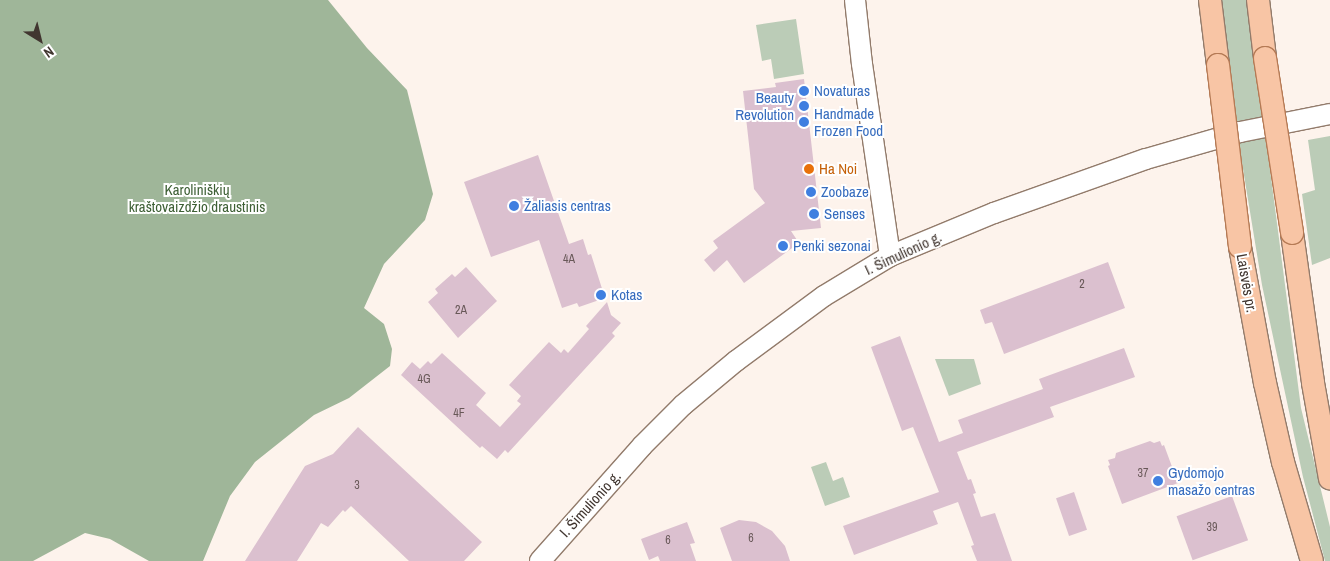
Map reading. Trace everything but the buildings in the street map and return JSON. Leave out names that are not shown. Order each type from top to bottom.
[{"type":"main road","name":"Laisvės pr.","points":[[1210,0],[1240,247],[1265,384],[1284,462],[1312,561]]},
{"type":"main road","points":[[1258,0],[1312,383],[1330,478]]},
{"type":"street","points":[[855,0],[862,64],[890,256]]},
{"type":"street","name":"I. Šimulionio g.","points":[[540,561],[642,446],[684,405],[736,361],[817,302],[890,256],[994,213],[1146,158],[1240,132],[1330,114]]},
{"type":"green space","name":"Karoliniškių kraštovaizdžio draustinis","points":[[0,0],[328,0],[367,48],[407,90],[433,194],[425,220],[384,264],[364,308],[384,324],[392,349],[390,366],[349,398],[314,415],[255,462],[230,496],[203,561],[149,561],[110,539],[85,533],[33,561],[0,561]]},
{"type":"green space","points":[[1221,0],[1248,0],[1301,408],[1330,527],[1330,561],[1325,561],[1303,477],[1262,285],[1234,114]]},
{"type":"green space","points":[[796,19],[804,74],[774,79],[771,59],[762,61],[756,25]]},
{"type":"green space","points":[[1330,136],[1330,258],[1312,265],[1302,194],[1315,190],[1308,140]]},
{"type":"green space","points":[[935,359],[974,359],[981,384],[949,396]]},
{"type":"green space","points":[[826,462],[833,481],[843,477],[850,497],[825,506],[811,467]]},
{"type":"place","name":"Novaturas","points":[[804,91]]},
{"type":"place","name":"Beauty Revolution","points":[[804,106]]},
{"type":"place","name":"Handmade Frozen Food","points":[[804,122]]},
{"type":"place","name":"Ha Noi","points":[[809,169]]},
{"type":"place","name":"Zoobaze","points":[[811,192]]},
{"type":"place","name":"Žaliasis centras","points":[[514,206]]},
{"type":"place","name":"Senses","points":[[814,214]]},
{"type":"place","name":"Penki sezonai","points":[[783,246]]},
{"type":"place","name":"Kotas","points":[[601,295]]},
{"type":"place","name":"Gydomojo masažo centras","points":[[1158,481]]}]
